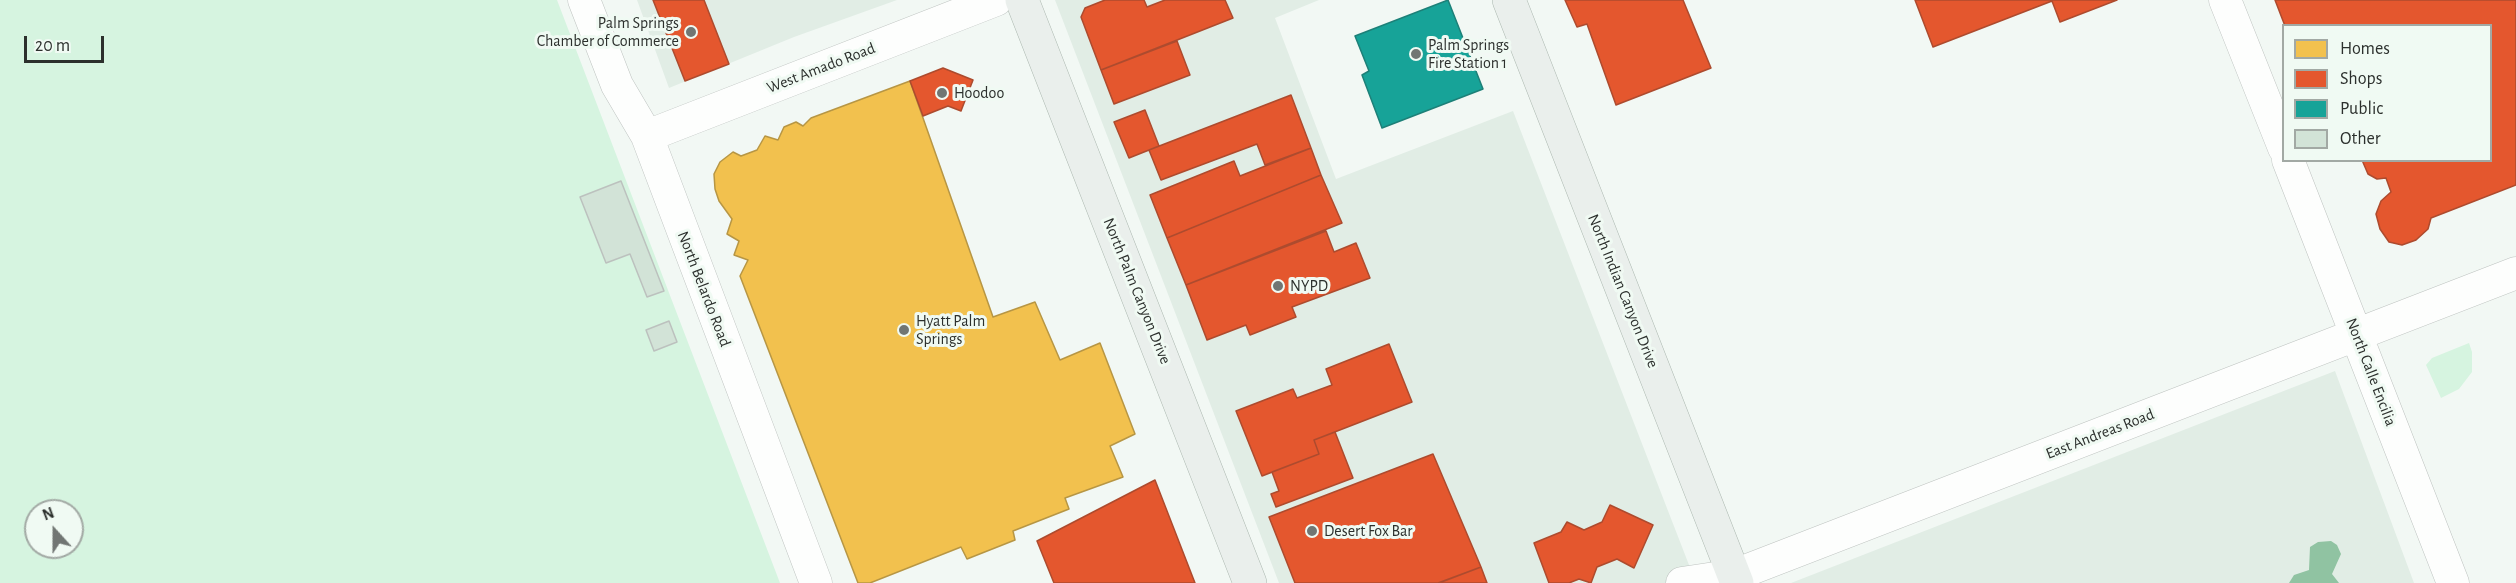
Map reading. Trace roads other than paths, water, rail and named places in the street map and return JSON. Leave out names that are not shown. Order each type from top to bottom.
[{"type":"main road","name":"North Palm Canyon Drive","points":[[1022,0],[1250,583]]},
{"type":"main road","name":"North Indian Canyon Drive","points":[[1509,0],[1736,579]]},
{"type":"street","name":"North Belardo Road","points":[[584,0],[617,85],[647,136],[816,583]]},
{"type":"street","name":"West Amado Road","points":[[647,136],[996,0]]},
{"type":"street","points":[[2225,0],[2282,145]]},
{"type":"street","name":"North Calle Encilia","points":[[2289,162],[2453,583]]},
{"type":"street","name":"East Andreas Road","points":[[1682,583],[1736,579],[2516,273]]},
{"type":"place","name":"Palm Springs Chamber of Commerce","points":[[691,32]]},
{"type":"place","name":"Palm Springs Fire Station 1","points":[[1416,54]]},
{"type":"place","name":"Hoodoo","points":[[942,93]]},
{"type":"place","name":"NYPD","points":[[1278,286]]},
{"type":"place","name":"Hyatt Palm Springs","points":[[904,330]]},
{"type":"place","name":"Desert Fox Bar","points":[[1312,531]]}]
